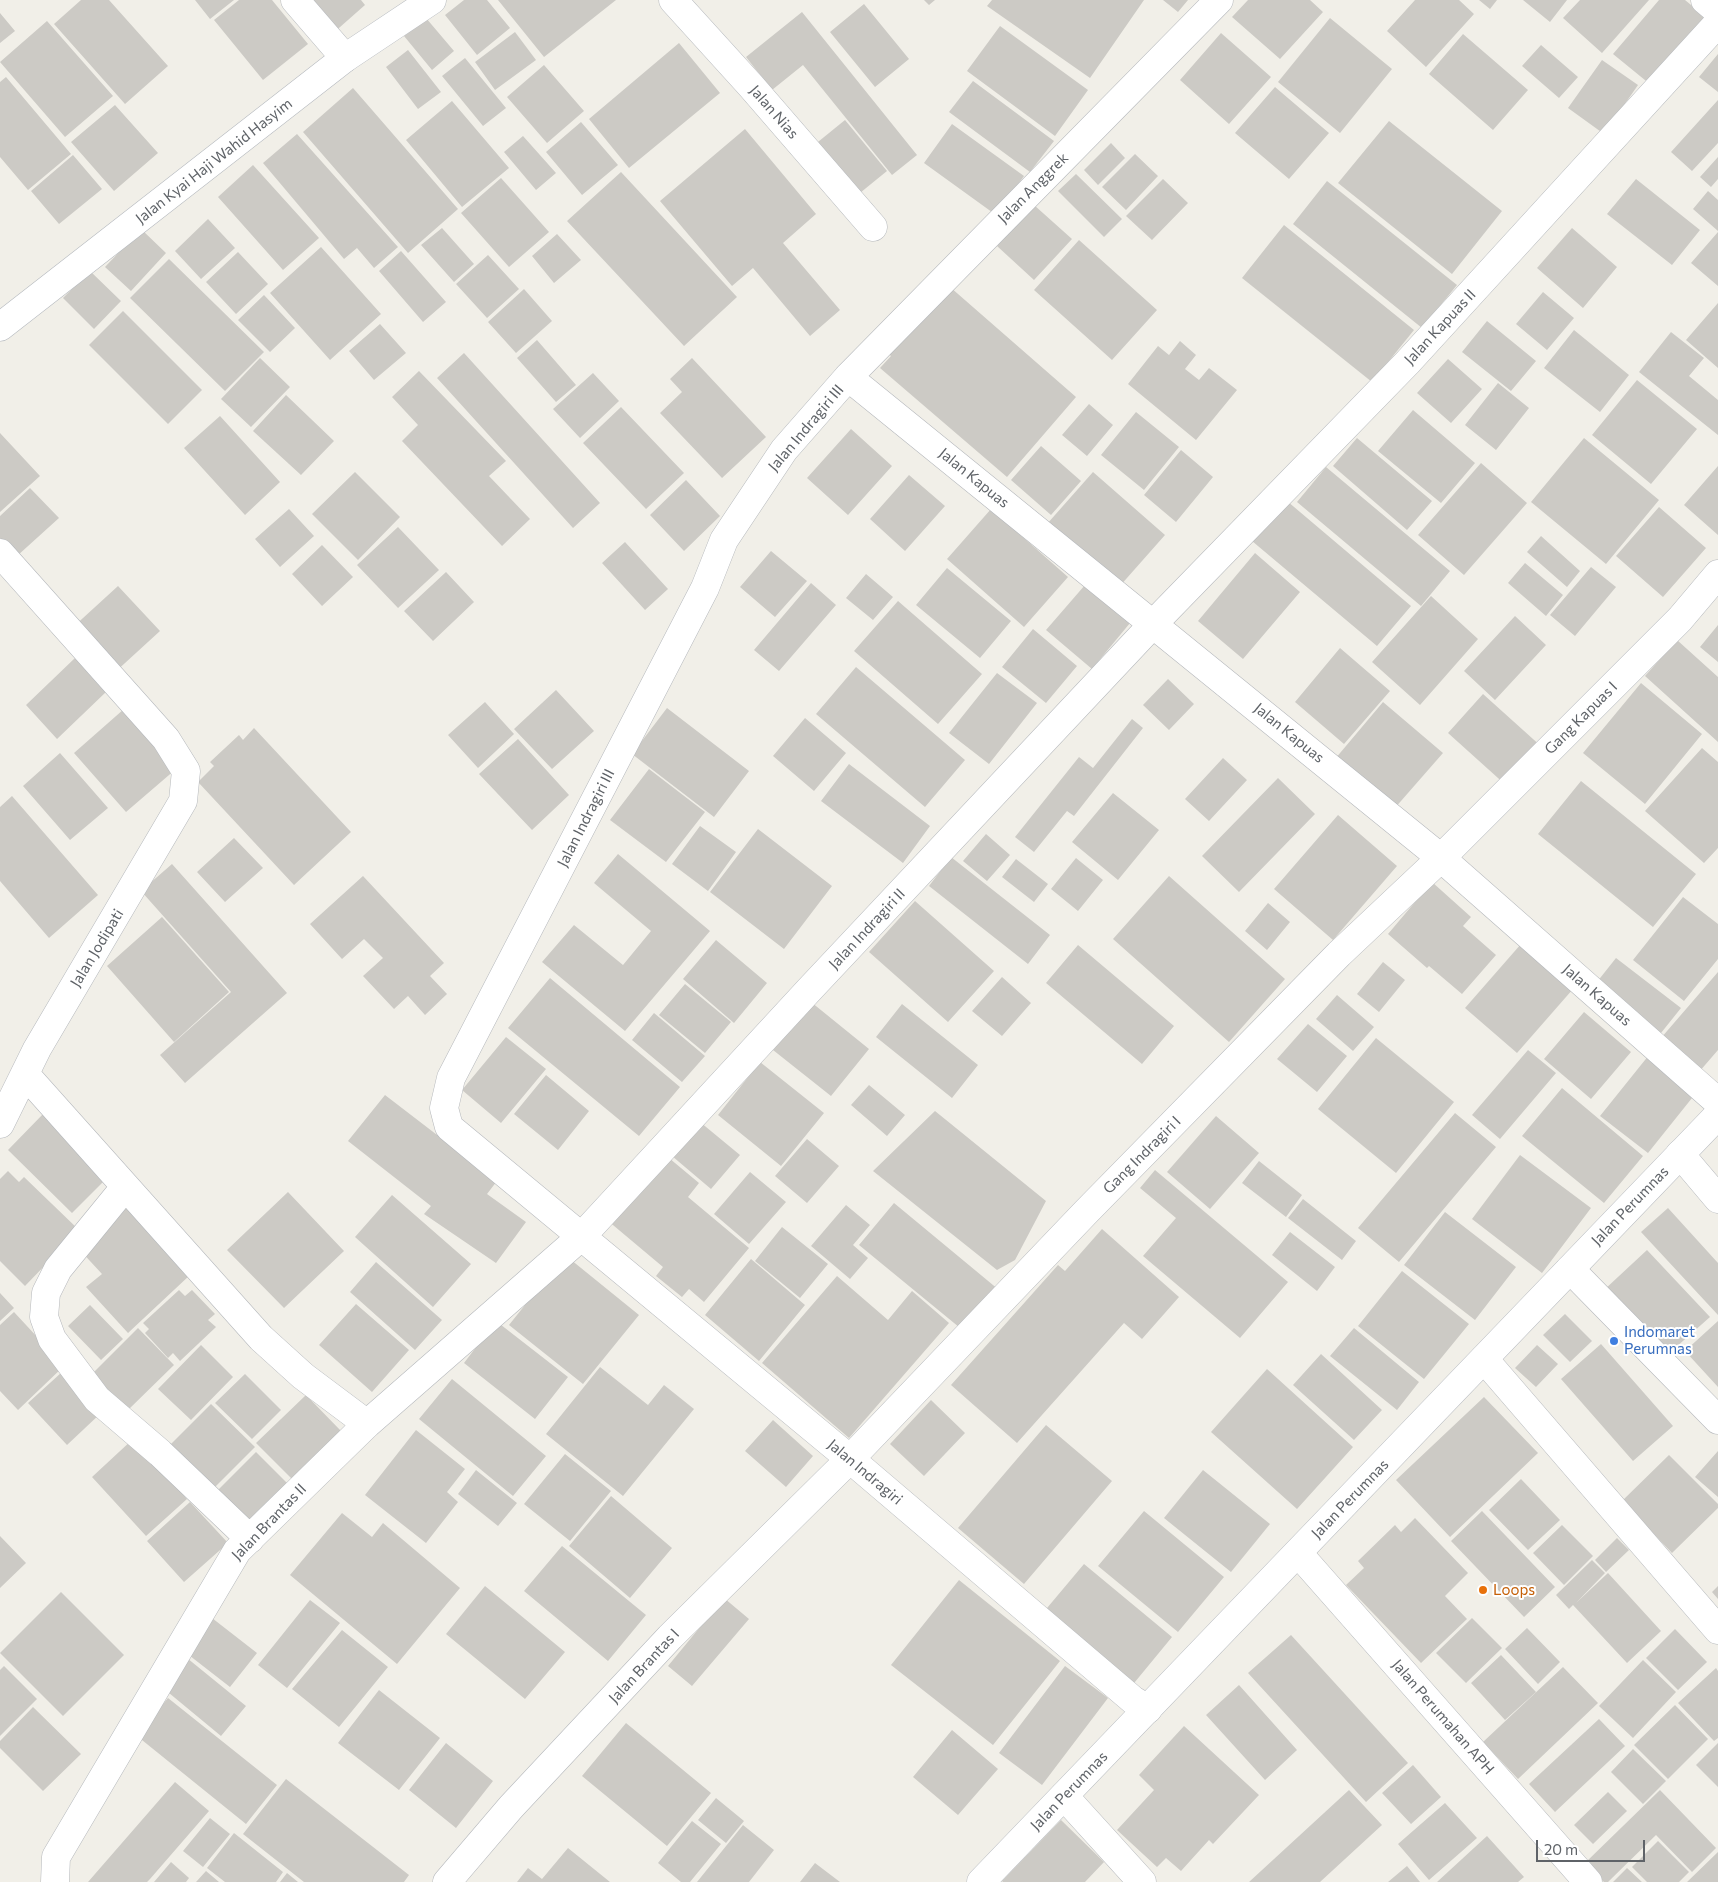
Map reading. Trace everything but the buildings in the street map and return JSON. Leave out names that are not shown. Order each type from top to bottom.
[{"type":"street","points":[[296,0],[345,58]]},
{"type":"street","name":"Jalan Kyai Haji Wahid Hasyim","points":[[0,327],[345,58],[432,0]]},
{"type":"street","name":"Jalan Nias","points":[[673,0],[751,86],[873,227]]},
{"type":"street","name":"Jalan Anggrek","points":[[848,377],[1219,0]]},
{"type":"street","points":[[1705,0],[1718,10]]},
{"type":"street","name":"Jalan Kapuas II","points":[[1154,623],[1407,364],[1718,23]]},
{"type":"street","name":"Jalan Kapuas","points":[[848,377],[1154,623],[1441,858],[1718,1102]]},
{"type":"street","name":"Jalan Indragiri III","points":[[582,1236],[449,1127],[444,1108],[451,1078],[706,588],[724,540],[784,450],[848,377]]},
{"type":"street","name":"Jalan Jodipati","points":[[0,553],[166,739],[186,770],[183,801],[42,1040],[0,1124]]},
{"type":"street","name":"Gang Kapuas I","points":[[1441,858],[1680,619],[1718,574]]},
{"type":"street","name":"Jalan Indragiri II","points":[[582,1236],[816,983],[1154,623]]},
{"type":"street","name":"Gang Indragiri I","points":[[850,1459],[1086,1212],[1326,968],[1441,858]]},
{"type":"street","points":[[25,1074],[261,1338],[303,1376],[367,1424]]},
{"type":"street","name":"Jalan Perumnas","points":[[981,1882],[1718,1115]]},
{"type":"street","points":[[1680,1154],[1718,1199]]},
{"type":"street","points":[[126,1187],[58,1269],[46,1293],[44,1317],[52,1339],[97,1399],[120,1421],[160,1453],[250,1539]]},
{"type":"street","name":"Jalan Brantas II","points":[[55,1882],[56,1857],[237,1551],[367,1424],[582,1236]]},
{"type":"street","name":"Jalan Indragiri","points":[[582,1236],[850,1459],[1133,1700],[1148,1708]]},
{"type":"street","points":[[1570,1269],[1718,1420]]},
{"type":"street","points":[[1484,1359],[1718,1630]]},
{"type":"street","name":"Jalan Brantas I","points":[[447,1882],[512,1807],[670,1637],[850,1459]]},
{"type":"street","name":"Jalan Perumahan APH","points":[[1298,1553],[1588,1882]]},
{"type":"street","points":[[1064,1796],[1142,1882]]},
{"type":"place","name":"Indomaret Perumnas","points":[[1614,1341]]},
{"type":"place","name":"Loops","points":[[1483,1590]]}]
